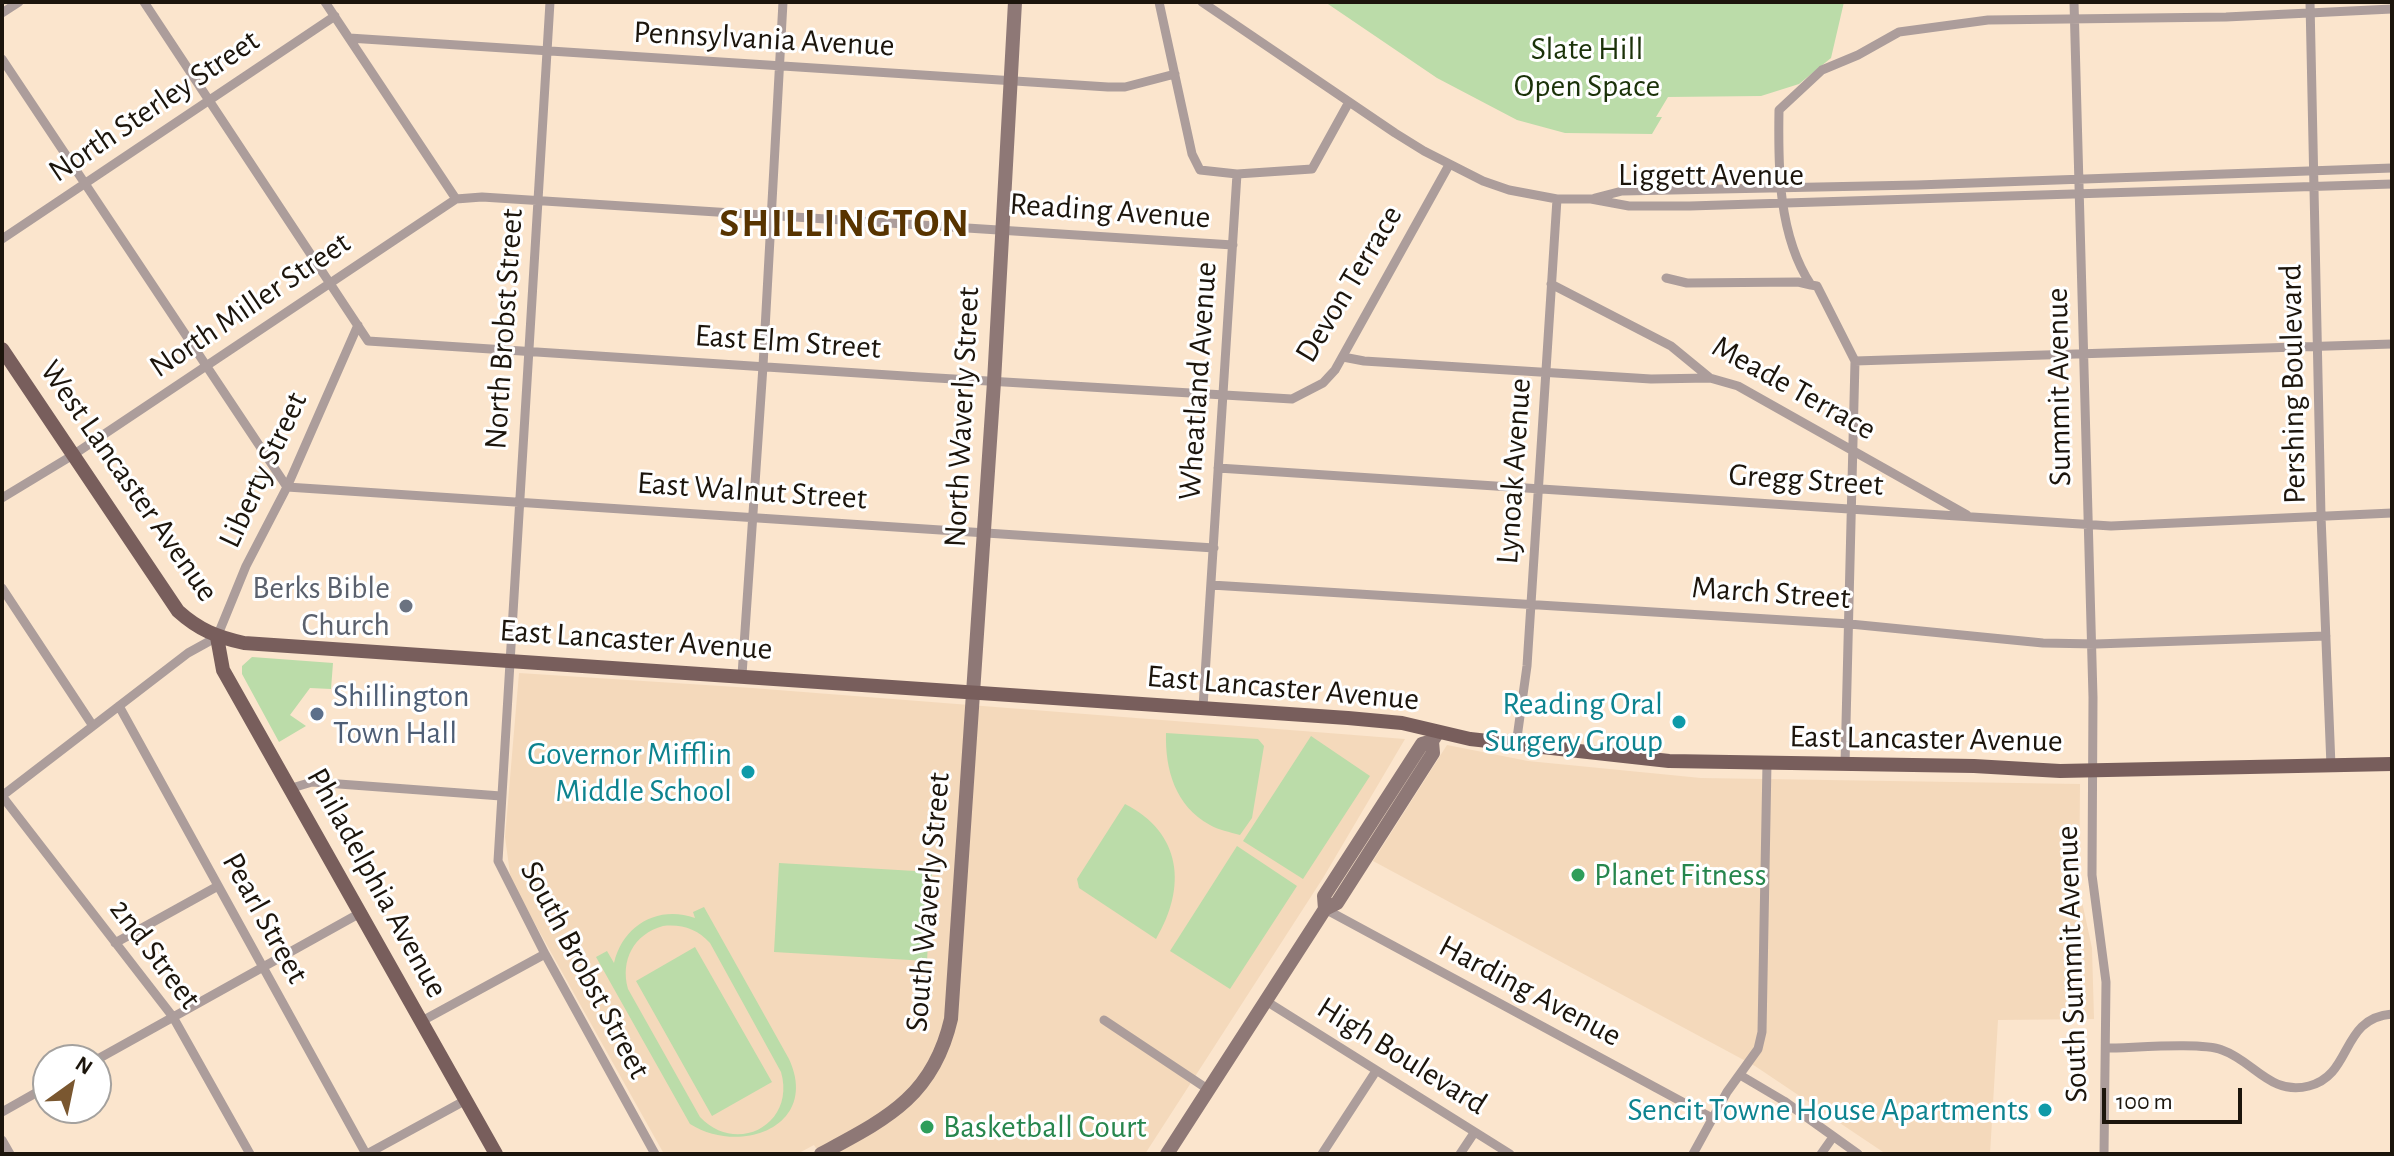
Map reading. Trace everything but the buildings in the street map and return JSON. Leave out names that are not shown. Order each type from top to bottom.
[{"type":"main road","name":"West Lancaster Avenue","points":[[2,349],[178,611],[202,630],[217,637]]},
{"type":"main road","name":"East Lancaster Avenue","points":[[217,637],[244,643],[974,691],[1402,723],[1436,736],[1639,760],[2094,771],[2392,764]]},
{"type":"main road","name":"Philadelphia Avenue","points":[[217,637],[223,670],[496,1154]]},
{"type":"street","points":[[2,13],[19,2]]},
{"type":"street","points":[[144,2],[358,325]]},
{"type":"street","points":[[325,2],[456,199]]},
{"type":"street","name":"North Brobst Street","points":[[510,660],[550,2]]},
{"type":"street","points":[[742,675],[783,2]]},
{"type":"street","name":"North Waverly Street","points":[[974,691],[1015,2]]},
{"type":"street","points":[[1202,2],[1349,102],[1449,165],[1509,190],[1557,199],[1591,199]]},
{"type":"street","name":"Summit Avenue","points":[[2074,2],[2094,771]]},
{"type":"street","points":[[1162,3],[1192,154],[1200,170],[1237,174],[1312,169],[1349,102]]},
{"type":"street","points":[[1811,285],[1793,253],[1784,202],[1779,110],[1822,70],[1858,55],[1899,32],[1970,21],[2074,20],[2310,7],[2392,9]]},
{"type":"street","name":"Pershing Boulevard","points":[[2310,7],[2321,516],[2331,766]]},
{"type":"street","name":"North Sterley Street","points":[[2,239],[335,16]]},
{"type":"street","name":"Pennsylvania Avenue","points":[[349,38],[1125,87],[1175,74]]},
{"type":"street","points":[[2,59],[287,487]]},
{"type":"street","name":"Devon Terrace","points":[[1223,396],[1292,399],[1323,383],[1343,357],[1449,165]]},
{"type":"street","name":"Liggett Avenue","points":[[1591,199],[1622,191],[2392,168]]},
{"type":"street","name":"Wheatland Avenue","points":[[1203,707],[1237,174]]},
{"type":"street","name":"Liggett Avenue","points":[[1591,199],[1629,206],[2392,184]]},
{"type":"street","name":"Reading Avenue","points":[[456,199],[538,200],[1233,245]]},
{"type":"street","name":"North Miller Street","points":[[2,498],[73,455],[456,199]]},
{"type":"street","name":"Lynoak Avenue","points":[[1516,745],[1532,604],[1557,199]]},
{"type":"street","points":[[1666,278],[1687,283],[1798,282],[1817,286],[1855,361],[1845,764]]},
{"type":"street","name":"Meade Terrace","points":[[1551,284],[1671,346],[1710,378],[1738,386],[1968,516]]},
{"type":"street","name":"East Elm Street","points":[[358,325],[368,341],[1223,396]]},
{"type":"street","name":"Liberty Street","points":[[217,637],[246,566],[287,487],[358,325]]},
{"type":"street","points":[[1855,361],[2392,344]]},
{"type":"street","points":[[1343,357],[1546,373],[1651,379],[1710,378]]},
{"type":"street","name":"Gregg Street","points":[[1218,468],[2088,525],[2239,522],[2392,513]]},
{"type":"street","name":"East Walnut Street","points":[[287,487],[1214,548]]},
{"type":"street","name":"March Street","points":[[1211,585],[1850,624],[2043,643],[2326,636]]},
{"type":"street","points":[[2,588],[93,726]]},
{"type":"street","points":[[2,796],[188,653],[217,637]]},
{"type":"street","name":"South Brobst Street","points":[[510,660],[498,861],[545,954],[655,1154]]},
{"type":"street","name":"South Waverly Street","points":[[821,1154],[881,1121],[910,1099],[929,1076],[947,1037],[953,1002],[974,691]]},
{"type":"street","name":"Pearl Street","points":[[119,706],[367,1154]]},
{"type":"street","points":[[1167,1154],[1325,909],[1337,903],[1345,891],[1433,753],[1436,736]]},
{"type":"street","points":[[1693,1154],[1712,1118],[1758,1049],[1764,1015],[1767,763]]},
{"type":"street","name":"South Summit Avenue","points":[[2094,771],[2092,875],[2105,963],[2104,1154]]},
{"type":"street","points":[[292,788],[312,782],[501,796]]},
{"type":"street","name":"2nd Street","points":[[2,796],[173,1017],[250,1154]]},
{"type":"street","points":[[115,943],[218,886]]},
{"type":"street","name":"Harding Avenue","points":[[1325,909],[1712,1118]]},
{"type":"street","points":[[112,1051],[362,912]]},
{"type":"street","points":[[422,1021],[545,954]]},
{"type":"street","name":"High Boulevard","points":[[1266,1001],[1510,1154]]},
{"type":"street","points":[[2106,1048],[2220,1049],[2269,1082],[2302,1087],[2318,1083],[2332,1073],[2355,1033],[2365,1022],[2392,1014]]},
{"type":"street","points":[[1104,1020],[1209,1090]]},
{"type":"street","points":[[1322,1154],[1376,1071]]},
{"type":"street","points":[[1740,1075],[1784,1101],[1858,1154]]},
{"type":"street","points":[[2,1112],[32,1095]]},
{"type":"street","points":[[367,1154],[466,1100]]},
{"type":"street","points":[[1460,1154],[1474,1133]]},
{"type":"street","points":[[1821,1154],[1833,1137]]},
{"type":"street","points":[[2,1140],[10,1154]]},
{"type":"shaded area","points":[[519,673],[1405,739],[1323,878],[1145,1154],[820,1154],[814,1145],[797,1154],[664,1154],[511,881],[505,837]]},
{"type":"shaded area","points":[[1447,745],[1528,761],[1701,778],[2080,784],[2079,888],[2092,948],[2094,1019],[1998,1020],[1990,1154],[1886,1154],[1755,1066],[1373,861]]},
{"type":"green space","name":"Slate Hill Open Space","points":[[1325,2],[1844,2],[1831,58],[1799,84],[1761,96],[1668,97],[1656,117],[1662,117],[1652,134],[1565,133],[1517,120],[1437,78]]},
{"type":"green space","points":[[252,657],[333,663],[331,689],[310,688],[290,715],[306,726],[279,742],[242,674],[242,666]]},
{"type":"green space","points":[[1166,733],[1258,739],[1264,746],[1252,818],[1240,835],[1210,825],[1188,808],[1180,797],[1170,773]]},
{"type":"green space","points":[[1311,736],[1370,776],[1303,879],[1243,841]]},
{"type":"green space","points":[[1125,804],[1158,830],[1174,863],[1172,900],[1156,939],[1079,888],[1077,879]]},
{"type":"green space","points":[[1237,846],[1297,886],[1230,989],[1170,951]]},
{"type":"green space","points":[[779,863],[932,872],[927,961],[774,952]]},
{"type":"green space","points":[[704,907],[789,1059],[796,1082],[794,1102],[785,1117],[770,1129],[752,1135],[731,1137],[710,1133],[690,1124],[596,957],[607,951],[614,963],[625,938],[644,921],[668,914],[695,918],[693,912]],"holes":[[[670,926],[694,931],[710,943],[781,1072],[783,1090],[780,1106],[772,1119],[760,1129],[746,1134],[730,1134],[700,1117],[628,989],[626,968],[637,942],[653,930]]]},
{"type":"green space","points":[[695,947],[772,1082],[712,1116],[636,981]]},
{"type":"place","name":"Berks Bible Church","points":[[406,606]]},
{"type":"place","name":"Shillington Town Hall","points":[[317,714]]},
{"type":"place","name":"Reading Oral Surgery Group","points":[[1679,722]]},
{"type":"place","name":"Governor Mifflin Middle School","points":[[748,772]]},
{"type":"place","name":"Planet Fitness","points":[[1578,875]]},
{"type":"place","name":"Sencit Towne House Apartments","points":[[2045,1110]]},
{"type":"place","name":"Basketball Court","points":[[927,1127]]},
{"type":"district","name":"SHILLINGTON","points":[[845,224]]}]
